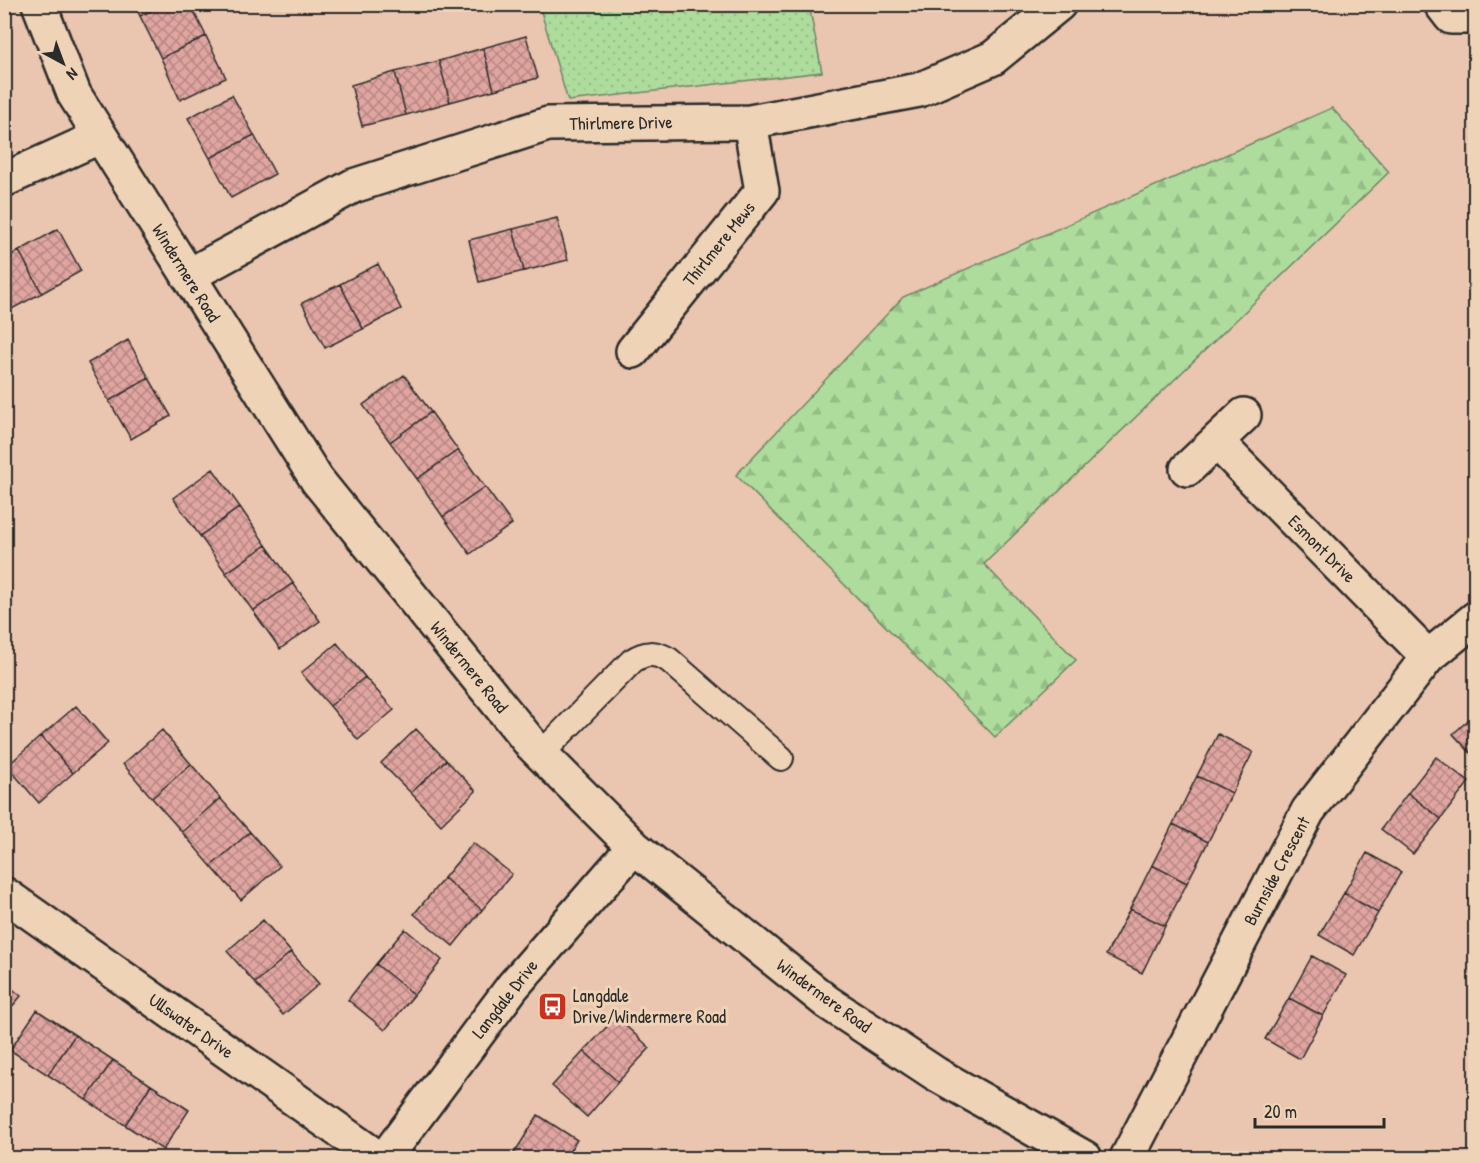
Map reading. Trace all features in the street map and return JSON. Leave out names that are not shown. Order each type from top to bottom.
[{"type":"street","name":"Windermere Road","points":[[39,4],[74,94],[99,137],[317,480],[541,754],[634,847],[827,1002],[936,1074],[1085,1158]]},
{"type":"street","name":"Thirlmere Drive","points":[[188,276],[354,186],[548,124],[750,122],[919,90],[993,58],[1059,4]]},
{"type":"street","points":[[1441,4],[1451,16],[1476,17]]},
{"type":"street","name":"Thirlmere Mews","points":[[633,351],[762,191],[750,122]]},
{"type":"street","points":[[4,180],[99,137]]},
{"type":"street","points":[[1187,469],[1244,415]]},
{"type":"street","name":"Esmont Drive","points":[[1216,442],[1428,657]]},
{"type":"street","name":"Burnside Crescent","points":[[1127,1158],[1308,811],[1428,657],[1476,618]]},
{"type":"street","name":"Langdale Drive","points":[[385,1158],[513,986],[634,847]]},
{"type":"street","name":"Ullswater Drive","points":[[4,894],[378,1158]]},
{"type":"lane","points":[[541,754],[632,661],[640,655],[651,653],[669,660],[781,758]]},
{"type":"green space","points":[[539,5],[809,5],[822,72],[568,101]]},
{"type":"green space","points":[[1332,108],[1389,172],[984,564],[1076,660],[995,737],[736,475],[903,297]]},
{"type":"building","points":[[134,4],[165,4],[140,16]]},
{"type":"building","points":[[165,4],[190,4],[206,36],[161,58],[140,16]]},
{"type":"building","points":[[206,36],[226,78],[180,100],[161,58]]},
{"type":"building","points":[[526,36],[538,78],[494,90],[483,48]]},
{"type":"building","points":[[483,48],[494,90],[450,102],[439,61]]},
{"type":"building","points":[[439,61],[450,102],[406,115],[395,72]]},
{"type":"building","points":[[395,72],[406,115],[362,126],[351,85]]},
{"type":"building","points":[[232,95],[254,135],[210,158],[188,118]]},
{"type":"building","points":[[254,135],[275,174],[231,198],[210,158]]},
{"type":"building","points":[[557,218],[568,260],[524,271],[513,229]]},
{"type":"building","points":[[58,229],[81,271],[42,293],[19,251]]},
{"type":"building","points":[[513,229],[524,271],[479,282],[469,240]]},
{"type":"building","points":[[19,251],[42,293],[4,313],[4,259]]},
{"type":"building","points":[[378,264],[401,309],[363,329],[340,284]]},
{"type":"building","points":[[340,284],[363,329],[325,348],[302,303]]},
{"type":"building","points":[[128,340],[149,378],[109,401],[88,363]]},
{"type":"building","points":[[404,375],[431,412],[390,442],[363,405]]},
{"type":"building","points":[[149,378],[171,416],[131,439],[109,401]]},
{"type":"building","points":[[431,412],[458,450],[417,479],[390,442]]},
{"type":"building","points":[[458,450],[485,487],[443,517],[417,479]]},
{"type":"building","points":[[213,469],[240,507],[200,536],[173,498]]},
{"type":"building","points":[[485,487],[512,524],[470,554],[443,517]]},
{"type":"building","points":[[240,507],[266,545],[226,573],[200,536]]},
{"type":"building","points":[[266,545],[293,583],[253,611],[226,573]]},
{"type":"building","points":[[293,583],[320,621],[280,649],[253,611]]},
{"type":"building","points":[[337,643],[365,677],[330,706],[301,673]]},
{"type":"building","points":[[365,677],[394,710],[358,740],[330,706]]},
{"type":"building","points":[[76,706],[108,743],[73,773],[41,736]]},
{"type":"building","points":[[1476,713],[1476,759],[1453,734]]},
{"type":"building","points":[[416,729],[446,760],[411,793],[381,763]]},
{"type":"building","points":[[162,730],[191,764],[152,798],[123,764]]},
{"type":"building","points":[[1218,734],[1253,752],[1232,793],[1197,776]]},
{"type":"building","points":[[41,736],[73,773],[39,803],[7,766]]},
{"type":"building","points":[[1436,757],[1469,782],[1441,819],[1408,793]]},
{"type":"building","points":[[446,760],[476,791],[441,825],[411,793]]},
{"type":"building","points":[[191,764],[220,798],[182,832],[152,798]]},
{"type":"building","points":[[1197,776],[1232,793],[1208,842],[1173,824]]},
{"type":"building","points":[[1408,793],[1441,819],[1413,854],[1381,829]]},
{"type":"building","points":[[220,798],[250,832],[211,866],[182,832]]},
{"type":"building","points":[[1173,824],[1208,842],[1187,883],[1152,865]]},
{"type":"building","points":[[250,832],[280,866],[241,900],[211,866]]},
{"type":"building","points":[[473,843],[512,874],[482,910],[444,878]]},
{"type":"building","points":[[1367,853],[1401,872],[1378,913],[1344,893]]},
{"type":"building","points":[[1152,865],[1187,883],[1165,926],[1130,909]]},
{"type":"building","points":[[444,878],[482,910],[453,946],[414,914]]},
{"type":"building","points":[[1344,893],[1378,913],[1354,955],[1319,935]]},
{"type":"building","points":[[1130,909],[1165,926],[1142,973],[1106,955]]},
{"type":"building","points":[[263,920],[291,952],[255,983],[227,951]]},
{"type":"building","points":[[405,929],[442,960],[414,995],[376,964]]},
{"type":"building","points":[[291,952],[319,984],[283,1015],[255,983]]},
{"type":"building","points":[[1312,956],[1346,975],[1323,1016],[1289,998]]},
{"type":"building","points":[[376,964],[414,995],[385,1030],[348,1000]]},
{"type":"building","points":[[4,982],[21,996],[4,1016]]},
{"type":"building","points":[[1289,998],[1323,1016],[1300,1059],[1265,1039]]},
{"type":"building","points":[[37,1010],[75,1035],[48,1075],[10,1050]]},
{"type":"building","points":[[616,1017],[650,1048],[618,1082],[584,1051]]},
{"type":"building","points":[[75,1035],[113,1060],[86,1100],[48,1075]]},
{"type":"building","points":[[584,1051],[618,1082],[587,1117],[552,1086]]},
{"type":"building","points":[[113,1060],[151,1085],[125,1125],[86,1100]]},
{"type":"building","points":[[151,1085],[189,1110],[163,1150],[125,1125]]},
{"type":"building","points":[[538,1115],[577,1140],[565,1158],[519,1158],[513,1155]]},
{"type":"place","name":"Langdale Drive/Windermere Road","points":[[552,1006]]}]
